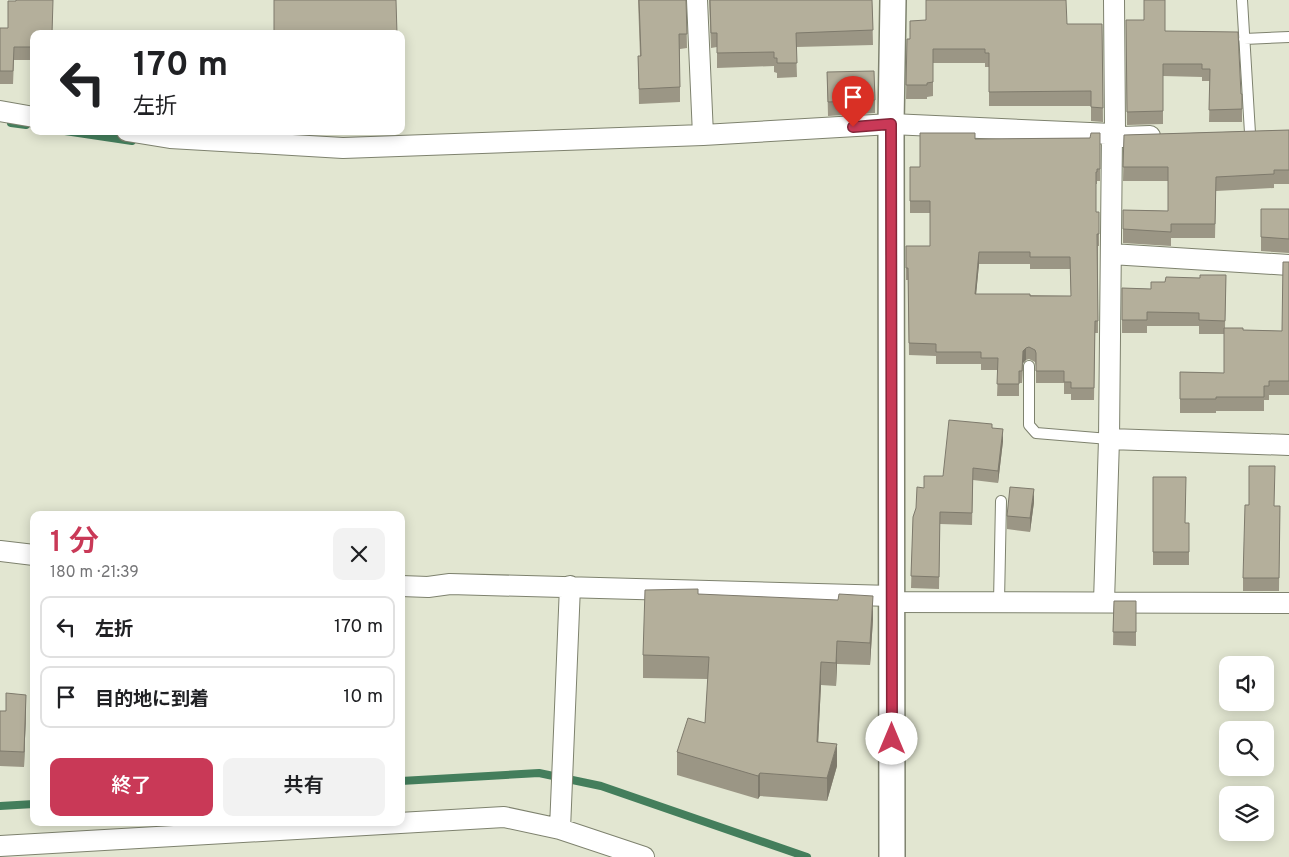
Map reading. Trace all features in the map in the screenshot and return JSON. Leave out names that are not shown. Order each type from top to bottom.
[{"type":"street","points":[[697,0],[703,135]]},
{"type":"street","points":[[892,857],[891,124],[893,0]]},
{"type":"street","points":[[1104,602],[1109,439],[1112,134],[1115,128],[1114,0]]},
{"type":"street","points":[[0,111],[30,116]]},
{"type":"street","points":[[152,135],[170,138],[343,148],[703,135],[891,124],[1112,134],[1122,137],[1171,136]]},
{"type":"street","points":[[1111,254],[1289,265]]},
{"type":"street","points":[[1109,439],[1289,445]]},
{"type":"street","points":[[0,551],[30,555]]},
{"type":"street","points":[[405,586],[428,587],[450,584],[570,586],[999,602],[1289,603]]},
{"type":"street","points":[[560,829],[570,586]]},
{"type":"street","points":[[405,823],[504,817],[560,829],[644,857]]},
{"type":"street","points":[[0,846],[348,826]]},
{"type":"lane","points":[[1242,0],[1250,133]]},
{"type":"lane","points":[[1244,39],[1289,37]]},
{"type":"lane","points":[[1029,366],[1028,425],[1036,433],[1109,439]]},
{"type":"lane","points":[[999,602],[1001,501]]},
{"type":"building","points":[[53,0],[52,30],[30,30],[30,47],[14,47],[13,71],[0,71],[0,28],[8,28],[8,1]]},
{"type":"building","points":[[274,0],[396,0],[397,30],[274,30]]},
{"type":"building","points":[[639,0],[686,0],[687,34],[679,34],[680,87],[639,89],[638,56],[641,56]]},
{"type":"building","points":[[710,0],[872,0],[873,30],[796,33],[797,63],[777,63],[777,58],[774,58],[774,52],[717,53],[717,33],[711,33]]},
{"type":"building","points":[[926,0],[1066,0],[1067,24],[1102,24],[1103,108],[1091,107],[1091,91],[989,92],[989,53],[985,53],[985,49],[933,49],[933,82],[927,83],[927,85],[906,85],[907,39],[910,39],[910,21],[926,20]]},
{"type":"building","points":[[1144,0],[1165,0],[1165,31],[1238,32],[1242,109],[1209,110],[1210,69],[1202,69],[1202,64],[1163,64],[1163,111],[1127,112],[1126,20],[1144,20]]},
{"type":"building","points":[[874,71],[875,100],[828,102],[827,72]]},
{"type":"building","points":[[1289,130],[1289,170],[1274,170],[1274,174],[1216,177],[1215,224],[1171,224],[1171,232],[1123,229],[1123,210],[1168,211],[1168,167],[1123,167],[1124,135]]},
{"type":"building","points":[[920,133],[975,133],[975,139],[1090,138],[1091,133],[1100,133],[1100,169],[1097,169],[1096,172],[1096,212],[1099,212],[1099,234],[1097,234],[1098,321],[1095,321],[1094,388],[1071,388],[1071,382],[1064,382],[1064,371],[1036,371],[1036,353],[1035,350],[1029,347],[1023,351],[1022,371],[1019,371],[1019,384],[997,384],[998,358],[981,358],[981,352],[936,352],[936,344],[909,343],[906,246],[930,246],[930,201],[910,201],[910,167],[920,167]],"holes":[[[979,252],[1030,252],[1030,257],[1070,257],[1071,296],[975,294]]]},
{"type":"building","points":[[1261,209],[1289,209],[1289,239],[1261,237]]},
{"type":"building","points":[[1283,262],[1289,262],[1289,381],[1269,381],[1269,386],[1264,386],[1264,397],[1180,399],[1180,372],[1224,373],[1224,328],[1282,331]]},
{"type":"building","points":[[1200,275],[1226,275],[1225,321],[1199,320],[1199,313],[1147,312],[1147,320],[1122,320],[1122,288],[1151,289],[1151,282],[1165,282],[1166,277],[1200,278]]},
{"type":"building","points":[[949,420],[992,424],[992,428],[1003,429],[998,471],[973,468],[972,513],[940,512],[939,577],[911,576],[913,517],[916,508],[917,487],[924,488],[924,476],[943,476]]},
{"type":"building","points":[[1249,466],[1275,466],[1274,506],[1280,506],[1279,578],[1243,578],[1245,505],[1249,505]]},
{"type":"building","points":[[1153,477],[1186,477],[1185,523],[1189,523],[1189,552],[1153,552]]},
{"type":"building","points":[[1010,487],[1034,489],[1030,518],[1007,516]]},
{"type":"building","points":[[698,589],[698,594],[838,600],[839,594],[873,596],[870,643],[837,641],[836,663],[821,662],[817,742],[837,744],[827,778],[760,773],[758,776],[677,752],[688,718],[705,723],[709,657],[643,655],[645,590]]},
{"type":"building","points":[[1114,601],[1136,601],[1136,632],[1113,632]]},
{"type":"building","points":[[6,693],[26,695],[24,752],[0,751],[0,711],[6,711]]},
{"type":"waterway","points":[[11,123],[26,125]]},
{"type":"waterway","points":[[92,135],[132,141]]},
{"type":"waterway","points":[[405,781],[539,773],[601,786],[807,857]]},
{"type":"waterway","points":[[0,806],[30,804]]},
{"type":"route","points":[[853,127],[891,124],[892,739]]}]
